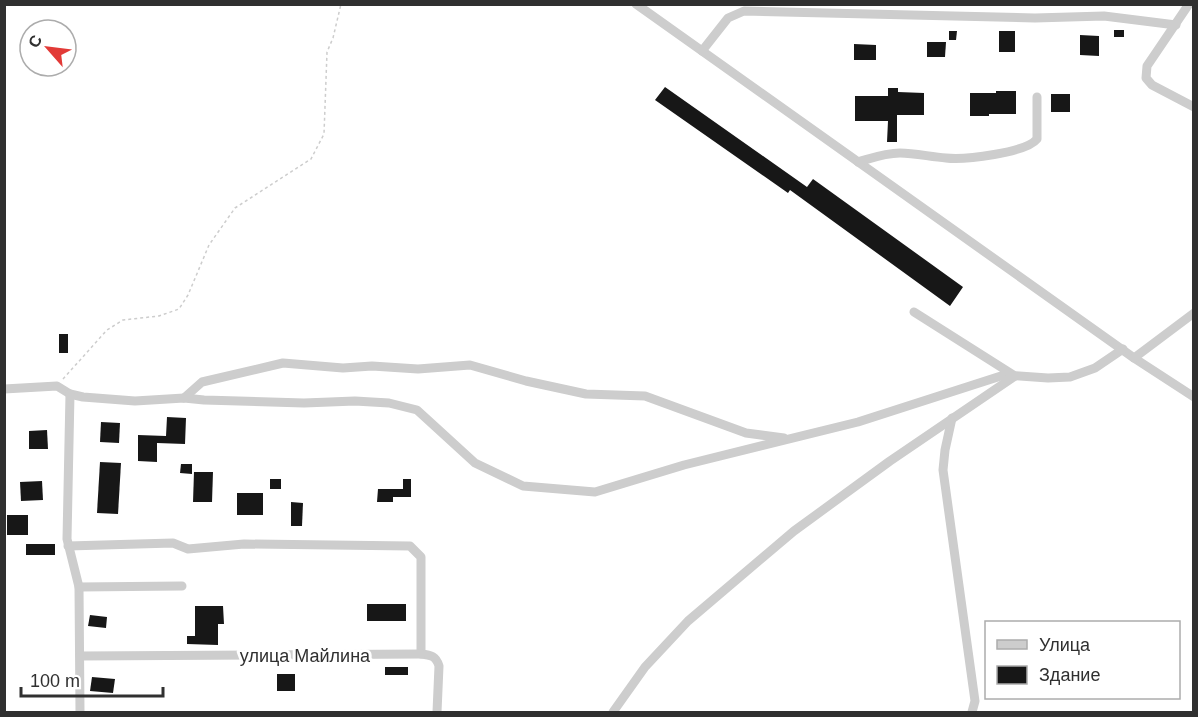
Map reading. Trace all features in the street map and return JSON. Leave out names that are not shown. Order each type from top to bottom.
[{"type":"street","points":[[636,4],[1134,357],[1194,397]]},
{"type":"street","points":[[1189,4],[1147,66],[1146,78],[1152,85],[1194,107]]},
{"type":"street","points":[[702,51],[728,18],[744,11],[1035,18],[1104,16],[1176,25]]},
{"type":"street","points":[[858,162],[886,154],[956,158],[995,154],[1029,146],[1037,139],[1037,97]]},
{"type":"street","points":[[914,312],[1015,376]]},
{"type":"street","points":[[1134,357],[1194,313]]},
{"type":"street","points":[[4,389],[57,386],[70,394],[83,397],[135,401],[184,398],[303,403],[355,401],[389,403],[417,410],[475,463],[523,486],[595,492],[684,465],[858,422],[1004,375],[1048,378],[1070,376],[1095,368],[1123,349]]},
{"type":"street","points":[[184,398],[202,382],[283,363],[343,368],[372,366],[418,369],[470,365],[526,381],[586,394],[645,396],[746,433],[789,439]]},
{"type":"street","points":[[613,712],[645,667],[688,621],[794,531],[890,461],[1015,376]]},
{"type":"street","points":[[70,394],[68,546],[79,587],[80,712]]},
{"type":"street","points":[[952,418],[943,470],[975,701],[972,712]]},
{"type":"street","points":[[68,546],[173,543],[188,549],[243,544],[410,546],[422,557],[421,654],[432,655],[439,666],[436,712]]},
{"type":"street","points":[[79,587],[182,586]]},
{"type":"street","name":"улица Майлина","points":[[80,656],[421,654]]},
{"type":"path","points":[[57,386],[107,330],[123,320],[159,316],[179,309],[188,295],[209,245],[235,208],[311,159],[324,134],[327,52],[333,38],[341,4]]},
{"type":"building","points":[[1114,30],[1124,30],[1124,37],[1114,37]]},
{"type":"building","points":[[949,31],[957,31],[956,40],[949,40]]},
{"type":"building","points":[[999,31],[1015,31],[1015,52],[999,52]]},
{"type":"building","points":[[1080,35],[1099,36],[1099,56],[1080,55]]},
{"type":"building","points":[[927,42],[946,42],[945,57],[927,57]]},
{"type":"building","points":[[854,44],[876,45],[876,60],[854,60]]},
{"type":"building","points":[[665,87],[807,187],[813,179],[963,287],[950,306],[790,190],[788,193],[655,100]]},
{"type":"building","points":[[888,88],[898,88],[898,92],[924,93],[924,115],[897,115],[897,142],[887,142],[888,121],[855,121],[855,96],[888,96]]},
{"type":"building","points":[[996,91],[1016,91],[1016,114],[970,116],[970,93],[996,93]]},
{"type":"building","points":[[1051,94],[1070,94],[1070,112],[1051,112]]},
{"type":"building","points":[[59,334],[68,334],[68,353],[59,353]]},
{"type":"building","points":[[167,417],[186,418],[185,444],[157,443],[157,462],[138,461],[138,435],[166,436]]},
{"type":"building","points":[[101,422],[120,423],[119,443],[100,442]]},
{"type":"building","points":[[47,430],[48,449],[29,449],[29,431]]},
{"type":"building","points":[[100,462],[121,463],[118,514],[97,513]]},
{"type":"building","points":[[181,464],[192,464],[192,474],[180,473]]},
{"type":"building","points":[[194,472],[213,472],[212,502],[193,502]]},
{"type":"building","points":[[270,479],[281,479],[281,489],[270,489]]},
{"type":"building","points":[[403,479],[411,479],[411,497],[393,497],[393,502],[377,502],[378,489],[403,489]]},
{"type":"building","points":[[42,481],[43,500],[21,501],[20,482]]},
{"type":"building","points":[[237,493],[263,493],[263,515],[237,515]]},
{"type":"building","points":[[291,502],[303,503],[302,526],[291,526]]},
{"type":"building","points":[[7,515],[28,515],[28,535],[7,535]]},
{"type":"building","points":[[26,544],[55,544],[55,555],[26,555]]},
{"type":"building","points":[[367,604],[406,604],[406,621],[367,621]]},
{"type":"building","points":[[195,606],[223,606],[224,624],[218,624],[218,645],[187,644],[187,636],[195,636]]},
{"type":"building","points":[[90,615],[107,617],[106,628],[88,626]]},
{"type":"building","points":[[385,667],[408,667],[408,675],[385,675]]},
{"type":"building","points":[[277,674],[295,674],[295,691],[277,691]]},
{"type":"building","points":[[92,677],[115,679],[113,693],[90,691]]}]
